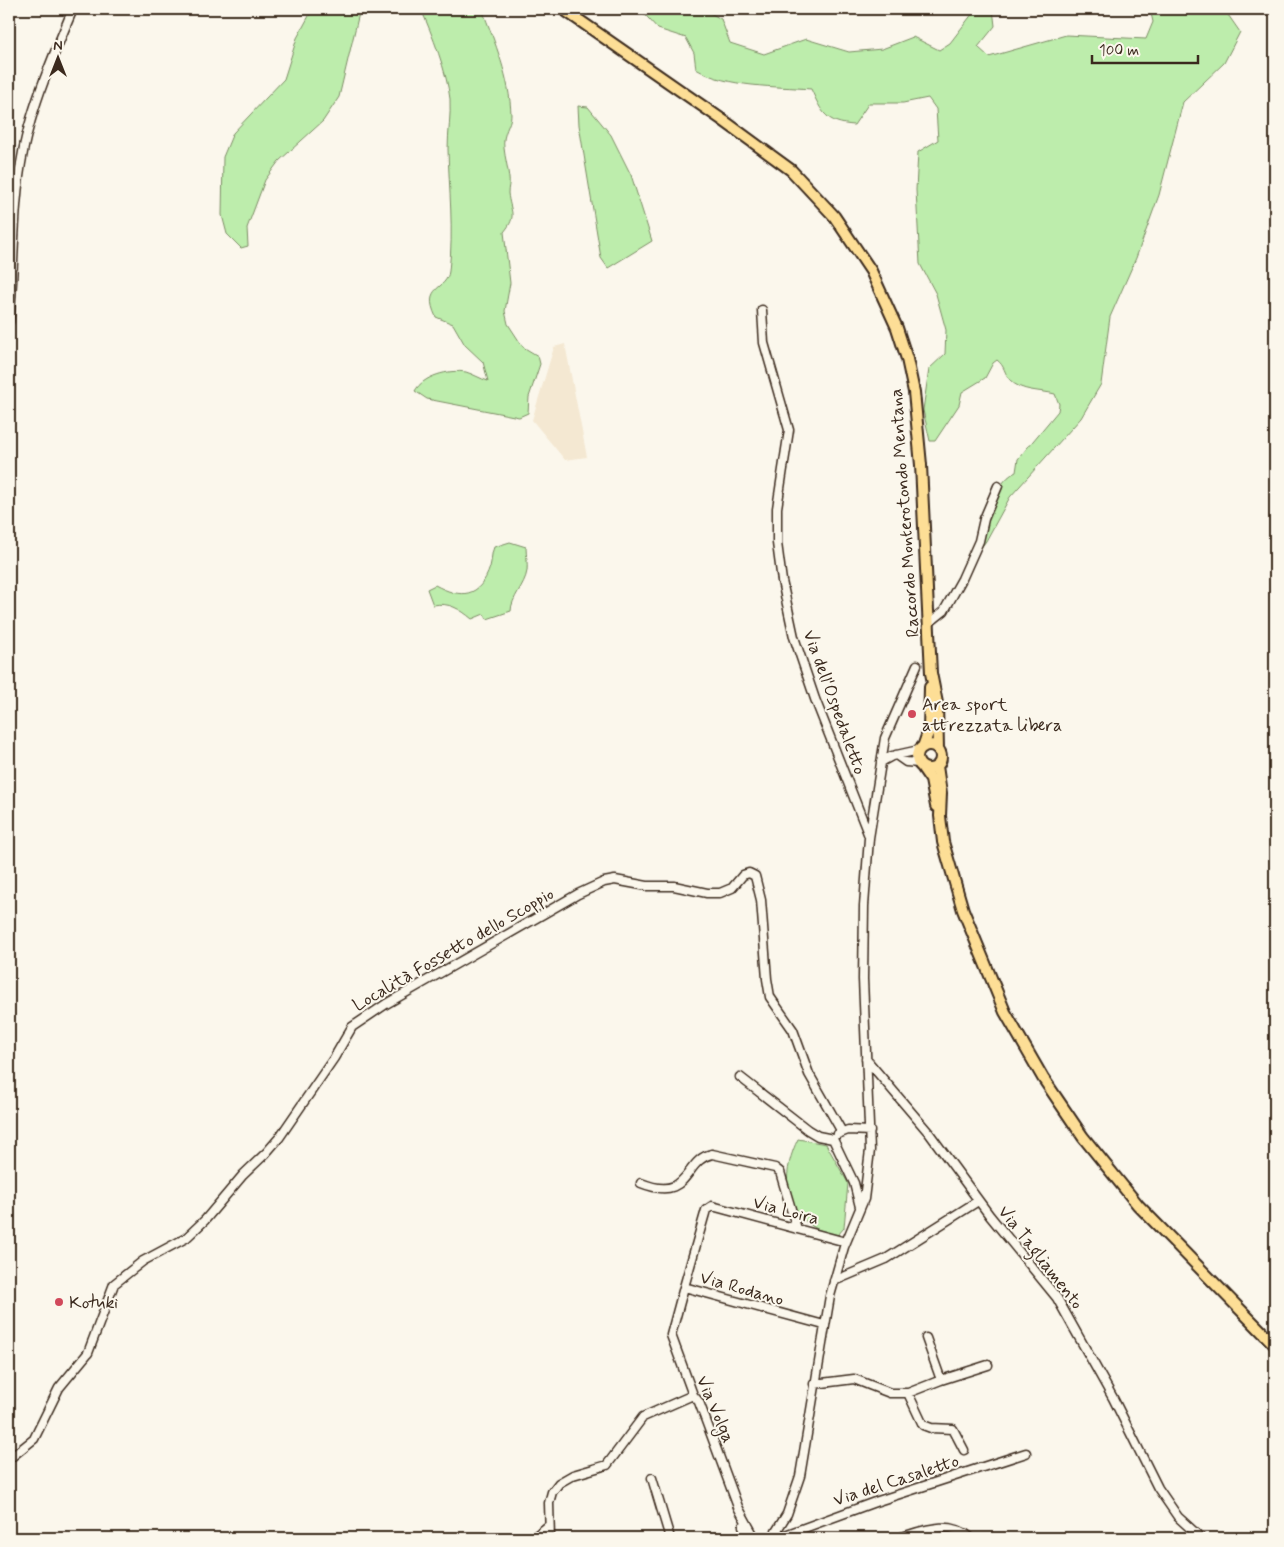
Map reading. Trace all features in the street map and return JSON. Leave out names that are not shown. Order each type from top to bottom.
[{"type":"main road","name":"Raccordo Monterotondo Mentana","points":[[563,9],[781,162],[823,203],[865,262],[897,328],[911,376],[921,465],[931,673],[937,703],[938,749]]},
{"type":"main road","points":[[931,673],[929,730],[917,757],[920,765],[931,780],[940,816],[947,858],[964,910],[1005,1012],[1044,1078],[1088,1145],[1138,1205],[1275,1345]]},
{"type":"main road","points":[[920,765],[930,769],[937,766],[941,760],[938,749],[929,745],[921,748]]},
{"type":"main road","points":[[937,766],[941,793],[940,816]]},
{"type":"street","points":[[9,322],[12,223],[28,132],[73,9]]},
{"type":"street","name":"Via dell'Ospedaletto","points":[[762,310],[764,343],[789,430],[777,508],[777,543],[782,582],[794,637],[814,699],[869,838]]},
{"type":"street","points":[[929,623],[944,612],[962,579],[979,542],[984,519],[998,486]]},
{"type":"street","points":[[774,1537],[791,1504],[800,1476],[824,1325],[834,1281],[846,1242],[864,1199],[869,1165],[870,1131],[863,979],[864,906],[869,838],[887,734],[917,665]]},
{"type":"street","points":[[882,762],[896,755],[921,748]]},
{"type":"street","points":[[896,755],[906,762],[920,765]]},
{"type":"street","name":"Località Fossetto dello Scoppio","points":[[9,1459],[34,1439],[59,1388],[88,1353],[114,1284],[143,1261],[186,1238],[205,1220],[243,1175],[279,1138],[334,1058],[352,1027],[386,1004],[578,894],[604,882],[615,880],[647,886],[674,886],[712,894],[730,889],[742,875],[749,873],[754,876],[761,900],[770,997],[797,1037],[809,1074],[842,1132]]},
{"type":"street","name":"Via Tagliamento","points":[[866,1059],[929,1133],[978,1201],[1062,1306],[1113,1398],[1158,1488],[1178,1517],[1201,1538]]},
{"type":"street","points":[[740,1076],[808,1130],[822,1137],[834,1139]]},
{"type":"street","points":[[834,1139],[842,1132],[870,1131]]},
{"type":"street","points":[[834,1139],[854,1183],[860,1208]]},
{"type":"street","points":[[641,1183],[651,1187],[669,1188],[686,1177],[700,1161],[712,1154],[775,1168],[783,1177],[785,1194],[794,1214],[797,1229]]},
{"type":"street","points":[[834,1281],[892,1256],[978,1201]]},
{"type":"street","name":"Via Rodano","points":[[718,1207],[712,1206],[706,1210],[684,1287],[824,1325]]},
{"type":"street","name":"Via Loira","points":[[718,1207],[846,1242]]},
{"type":"street","name":"Via Volga","points":[[684,1287],[671,1335],[693,1395],[700,1402],[738,1507],[738,1515],[753,1537]]},
{"type":"street","points":[[926,1338],[940,1380]]},
{"type":"street","points":[[814,1384],[854,1378],[890,1393],[908,1393],[940,1380],[988,1365]]},
{"type":"street","points":[[908,1393],[922,1424],[931,1428],[954,1429],[964,1450]]},
{"type":"street","points":[[550,1538],[548,1526],[550,1499],[558,1483],[573,1475],[607,1465],[643,1417],[693,1395]]},
{"type":"street","name":"Via del Casaletto","points":[[774,1537],[1026,1453]]},
{"type":"street","points":[[652,1478],[670,1538]]},
{"type":"street","points":[[532,1538],[548,1526]]},
{"type":"street","points":[[898,1538],[944,1527],[958,1529],[971,1538]]},
{"type":"shaded area","points":[[565,344],[587,457],[565,460],[532,420],[554,347]]},
{"type":"green space","points":[[310,9],[360,9],[339,97],[323,121],[279,161],[265,180],[247,228],[248,246],[241,248],[227,234],[222,215],[223,157],[233,133],[284,79],[297,38],[310,14]]},
{"type":"green space","points":[[421,9],[482,9],[505,74],[511,115],[504,138],[504,148],[512,217],[504,232],[510,283],[505,311],[508,324],[523,347],[538,356],[540,364],[529,397],[528,413],[519,417],[427,399],[415,391],[424,381],[430,378],[459,371],[488,381],[483,362],[465,345],[453,324],[436,317],[432,307],[431,299],[433,294],[444,282],[449,271],[451,225],[448,149],[450,99],[442,65]]},
{"type":"green space","points":[[640,9],[703,9],[721,19],[730,43],[764,54],[806,39],[849,52],[882,49],[913,37],[939,50],[950,43],[976,9],[993,9],[995,26],[978,47],[989,57],[1066,35],[1146,39],[1153,22],[1150,9],[1224,9],[1240,32],[1224,63],[1183,102],[1159,195],[1136,258],[1110,317],[1101,384],[1081,418],[1010,497],[980,549],[991,506],[1001,485],[1016,472],[1018,459],[1058,411],[1059,404],[1055,394],[1025,389],[1014,384],[997,360],[993,363],[985,378],[962,392],[959,405],[935,441],[930,441],[923,410],[929,369],[945,354],[946,330],[936,294],[920,264],[916,190],[918,152],[938,140],[936,109],[928,98],[903,103],[869,103],[854,125],[837,122],[822,110],[811,89],[737,83],[722,80],[696,69],[694,53],[686,38],[658,29]]},
{"type":"green space","points":[[578,106],[588,107],[611,135],[631,175],[652,241],[608,268],[601,258],[579,125]]},
{"type":"green space","points":[[510,542],[526,547],[527,565],[526,576],[513,601],[511,611],[487,619],[484,614],[472,619],[454,607],[439,604],[433,605],[427,589],[435,585],[444,590],[461,594],[475,590],[486,577],[494,547]]},
{"type":"green space","points":[[798,1139],[826,1144],[848,1183],[844,1228],[837,1236],[815,1228],[802,1218],[790,1198],[788,1186],[789,1162]]},
{"type":"place","name":"Area sport attrezzata libera","points":[[912,714]]},
{"type":"place","name":"Kotuki","points":[[59,1302]]}]
